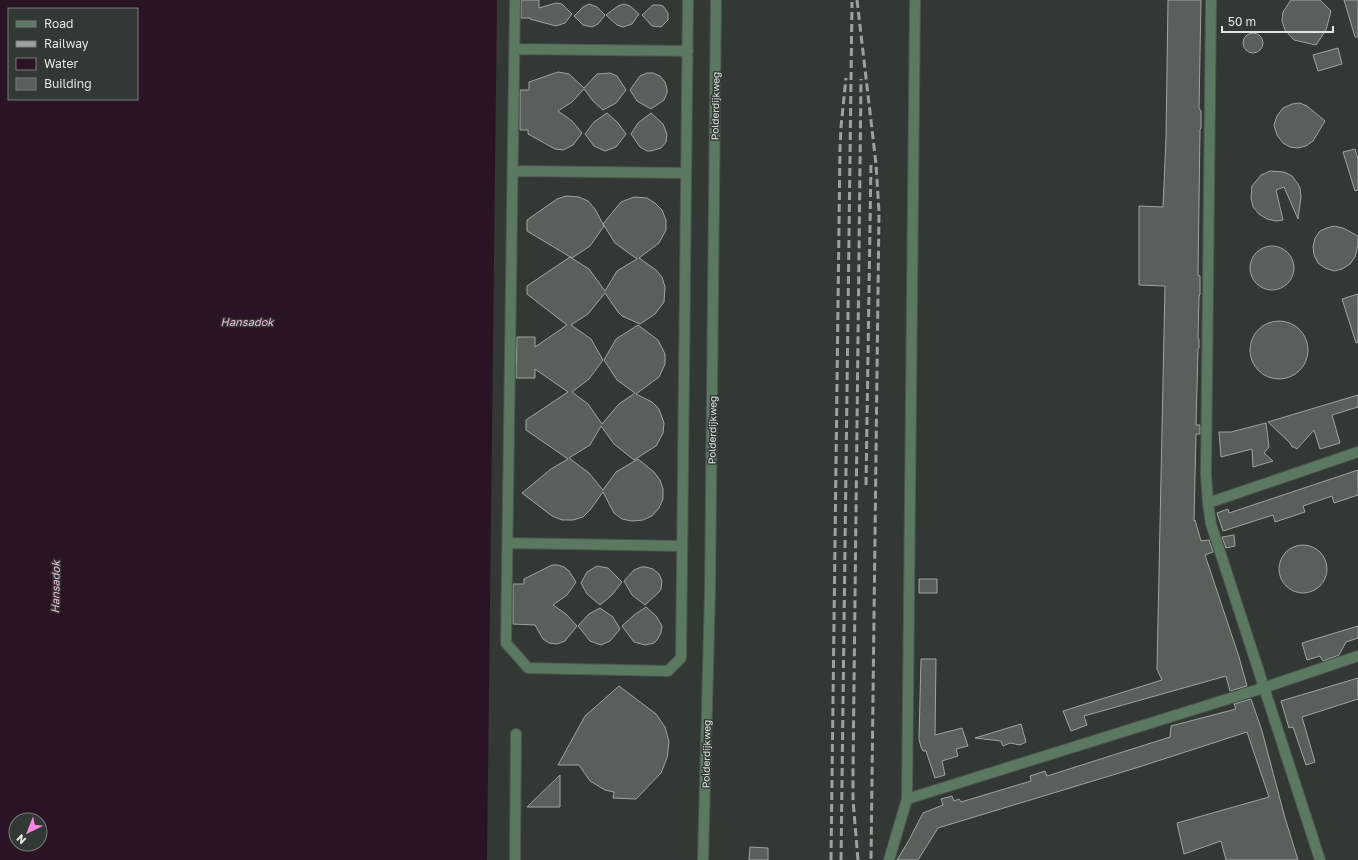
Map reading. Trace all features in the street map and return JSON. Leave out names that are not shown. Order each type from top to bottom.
[{"type":"street","points":[[515,0],[506,643],[528,668],[668,671],[681,658],[688,0]]},
{"type":"street","name":"Polderdijkweg","points":[[703,860],[710,592],[716,0]]},
{"type":"street","points":[[888,860],[907,799],[915,0]]},
{"type":"street","points":[[1211,0],[1206,475],[1208,503],[1211,524],[1320,860]]},
{"type":"street","points":[[514,49],[688,51]]},
{"type":"street","points":[[513,171],[686,173]]},
{"type":"street","points":[[1208,503],[1358,452]]},
{"type":"street","points":[[508,543],[681,546]]},
{"type":"street","points":[[907,799],[1263,688],[1358,656]]},
{"type":"street","points":[[515,860],[516,734]]},
{"type":"water","name":"Hansadok","points":[[0,0],[497,0],[487,860],[0,860]]},
{"type":"building","points":[[521,0],[539,0],[539,8],[556,3],[562,4],[572,14],[565,23],[556,26],[530,18],[521,18]]},
{"type":"building","points":[[1168,0],[1201,0],[1199,108],[1201,111],[1201,128],[1198,275],[1200,276],[1200,295],[1196,425],[1200,425],[1200,434],[1196,434],[1194,521],[1195,520],[1201,541],[1209,540],[1213,552],[1205,555],[1239,657],[1247,686],[1230,691],[1226,676],[1084,716],[1087,725],[1071,731],[1063,711],[1162,680],[1157,669],[1165,286],[1139,285],[1139,206],[1163,207],[1166,138]]},
{"type":"building","points":[[1291,0],[1320,0],[1331,11],[1326,30],[1316,45],[1294,40],[1285,30],[1282,21],[1283,12]]},
{"type":"building","points":[[1344,0],[1358,0],[1358,37],[1355,37]]},
{"type":"building","points":[[589,4],[597,7],[605,15],[598,24],[592,27],[583,25],[574,16],[583,7]]},
{"type":"building","points":[[624,4],[630,6],[639,14],[632,24],[623,27],[617,25],[606,15],[618,6]]},
{"type":"building","points":[[653,5],[663,6],[668,13],[668,20],[661,27],[652,26],[642,15]]},
{"type":"building","points":[[1253,33],[1260,36],[1263,43],[1260,50],[1253,53],[1246,50],[1243,43],[1246,36]]},
{"type":"building","points":[[1338,48],[1342,64],[1318,71],[1313,55]]},
{"type":"building","points":[[558,72],[569,74],[584,88],[597,74],[610,73],[617,76],[626,90],[616,103],[603,110],[593,101],[584,89],[572,102],[558,111],[572,121],[582,133],[573,145],[563,150],[555,149],[528,134],[528,130],[520,130],[520,90],[529,90],[529,82]]},
{"type":"building","points":[[647,73],[653,73],[660,76],[665,82],[667,89],[664,100],[651,109],[637,101],[630,90],[640,76]]},
{"type":"building","points":[[1300,103],[1307,106],[1325,121],[1313,141],[1306,146],[1298,148],[1290,147],[1283,143],[1277,135],[1274,125],[1277,116],[1283,108],[1292,104]]},
{"type":"building","points":[[607,113],[618,123],[626,134],[616,147],[605,151],[594,146],[585,134],[594,122]]},
{"type":"building","points":[[651,113],[663,124],[667,134],[666,142],[661,148],[647,151],[640,147],[631,134],[638,123]]},
{"type":"building","points":[[1355,149],[1358,159],[1358,190],[1355,191],[1343,152]]},
{"type":"building","points":[[1270,171],[1284,172],[1292,176],[1298,184],[1301,197],[1298,219],[1284,187],[1276,190],[1283,220],[1276,221],[1267,219],[1259,214],[1253,207],[1251,198],[1252,186],[1261,175]]},
{"type":"building","points":[[566,196],[579,197],[588,201],[595,209],[604,226],[590,246],[572,258],[527,231],[527,220],[557,199]]},
{"type":"building","points":[[634,197],[647,198],[655,203],[662,210],[666,220],[666,230],[659,243],[639,258],[656,270],[662,277],[665,287],[664,302],[655,314],[640,324],[622,316],[605,293],[588,314],[571,325],[591,339],[603,360],[589,379],[572,392],[588,404],[602,424],[619,404],[635,393],[617,380],[604,360],[616,339],[638,325],[658,340],[665,354],[665,364],[659,377],[636,394],[652,402],[659,409],[664,423],[663,433],[656,446],[634,460],[614,444],[601,426],[590,445],[569,458],[589,473],[603,490],[616,472],[638,459],[654,472],[660,480],[663,489],[663,499],[659,508],[652,516],[643,520],[632,521],[622,519],[614,513],[603,492],[583,517],[573,520],[562,520],[552,516],[522,493],[551,469],[568,459],[526,430],[526,420],[568,392],[535,369],[535,378],[516,378],[517,337],[535,337],[535,347],[567,325],[527,294],[527,286],[570,257],[589,269],[605,291],[617,271],[637,259],[615,243],[603,224],[621,202]]},
{"type":"building","points":[[1334,226],[1343,228],[1358,236],[1358,245],[1355,257],[1350,264],[1342,269],[1334,271],[1325,268],[1318,263],[1314,255],[1313,247],[1315,238],[1320,231]]},
{"type":"building","points":[[1268,246],[1276,246],[1288,252],[1294,264],[1294,272],[1288,284],[1276,290],[1268,290],[1256,284],[1250,272],[1250,264],[1256,252]]},
{"type":"building","points":[[1358,294],[1358,342],[1356,343],[1342,299]]},
{"type":"building","points":[[1273,321],[1285,321],[1300,329],[1308,344],[1308,356],[1300,371],[1285,379],[1273,379],[1258,371],[1250,356],[1250,344],[1258,329]]},
{"type":"building","points":[[1358,395],[1358,407],[1332,415],[1340,443],[1320,449],[1314,430],[1297,449],[1292,447],[1290,443],[1268,422]]},
{"type":"building","points":[[1266,423],[1269,447],[1264,453],[1273,461],[1253,467],[1252,449],[1221,457],[1219,432],[1231,432]]},
{"type":"building","points":[[1358,470],[1358,495],[1334,503],[1332,496],[1303,506],[1305,512],[1275,522],[1273,515],[1223,531],[1217,513],[1228,509],[1229,513]]},
{"type":"building","points":[[1234,535],[1235,546],[1226,548],[1222,537]]},
{"type":"building","points":[[1303,545],[1312,547],[1320,552],[1325,560],[1327,569],[1325,578],[1320,586],[1312,591],[1303,593],[1294,591],[1286,586],[1281,578],[1279,569],[1281,560],[1286,552],[1294,547]]},
{"type":"building","points":[[552,565],[564,567],[569,571],[576,582],[567,595],[553,605],[566,614],[577,626],[565,641],[557,644],[549,643],[543,639],[535,625],[513,624],[513,584],[524,584],[524,579]]},
{"type":"building","points":[[597,566],[608,568],[622,582],[612,595],[600,605],[587,594],[581,583],[587,572]]},
{"type":"building","points":[[641,567],[653,569],[659,574],[662,581],[659,592],[645,605],[632,595],[624,581],[634,570]]},
{"type":"building","points":[[919,579],[937,579],[937,593],[919,593]]},
{"type":"building","points":[[646,607],[656,616],[662,626],[661,633],[657,640],[654,643],[645,645],[634,642],[622,626]]},
{"type":"building","points":[[600,608],[613,617],[620,629],[610,641],[601,645],[590,641],[578,626],[589,614]]},
{"type":"building","points":[[1358,626],[1358,638],[1346,642],[1339,655],[1323,661],[1320,656],[1307,660],[1302,643]]},
{"type":"building","points":[[921,659],[936,659],[935,735],[962,728],[968,746],[956,749],[958,756],[942,761],[945,775],[935,778],[926,751],[923,751],[919,739]]},
{"type":"building","points":[[1358,678],[1358,699],[1302,717],[1315,762],[1306,765],[1293,727],[1289,728],[1281,701]]},
{"type":"building","points":[[619,686],[656,714],[665,727],[669,742],[667,758],[661,773],[636,799],[613,798],[614,792],[605,790],[590,781],[579,765],[558,765],[585,716]]},
{"type":"building","points":[[1251,699],[1262,731],[1285,818],[1298,860],[1226,860],[1221,841],[1184,854],[1177,823],[1269,797],[1247,732],[1139,767],[938,828],[918,860],[897,860],[923,813],[943,805],[941,799],[952,796],[954,801],[959,799],[961,802],[1031,781],[1030,776],[1045,771],[1047,776],[1170,737],[1171,726],[1236,709],[1234,704]]},
{"type":"building","points":[[1021,724],[1026,742],[1020,745],[1010,743],[1003,746],[1001,741],[975,738]]},
{"type":"building","points":[[560,775],[560,807],[527,807]]},
{"type":"building","points":[[750,847],[768,848],[768,860],[749,860]]},
{"type":"railway","points":[[857,0],[876,164],[879,212],[871,860]]},
{"type":"railway","points":[[841,860],[852,2]]},
{"type":"railway","points":[[831,860],[840,148],[846,78]]},
{"type":"railway","points":[[858,860],[853,800],[853,771],[861,79]]},
{"type":"railway","points":[[866,485],[871,162]]}]
